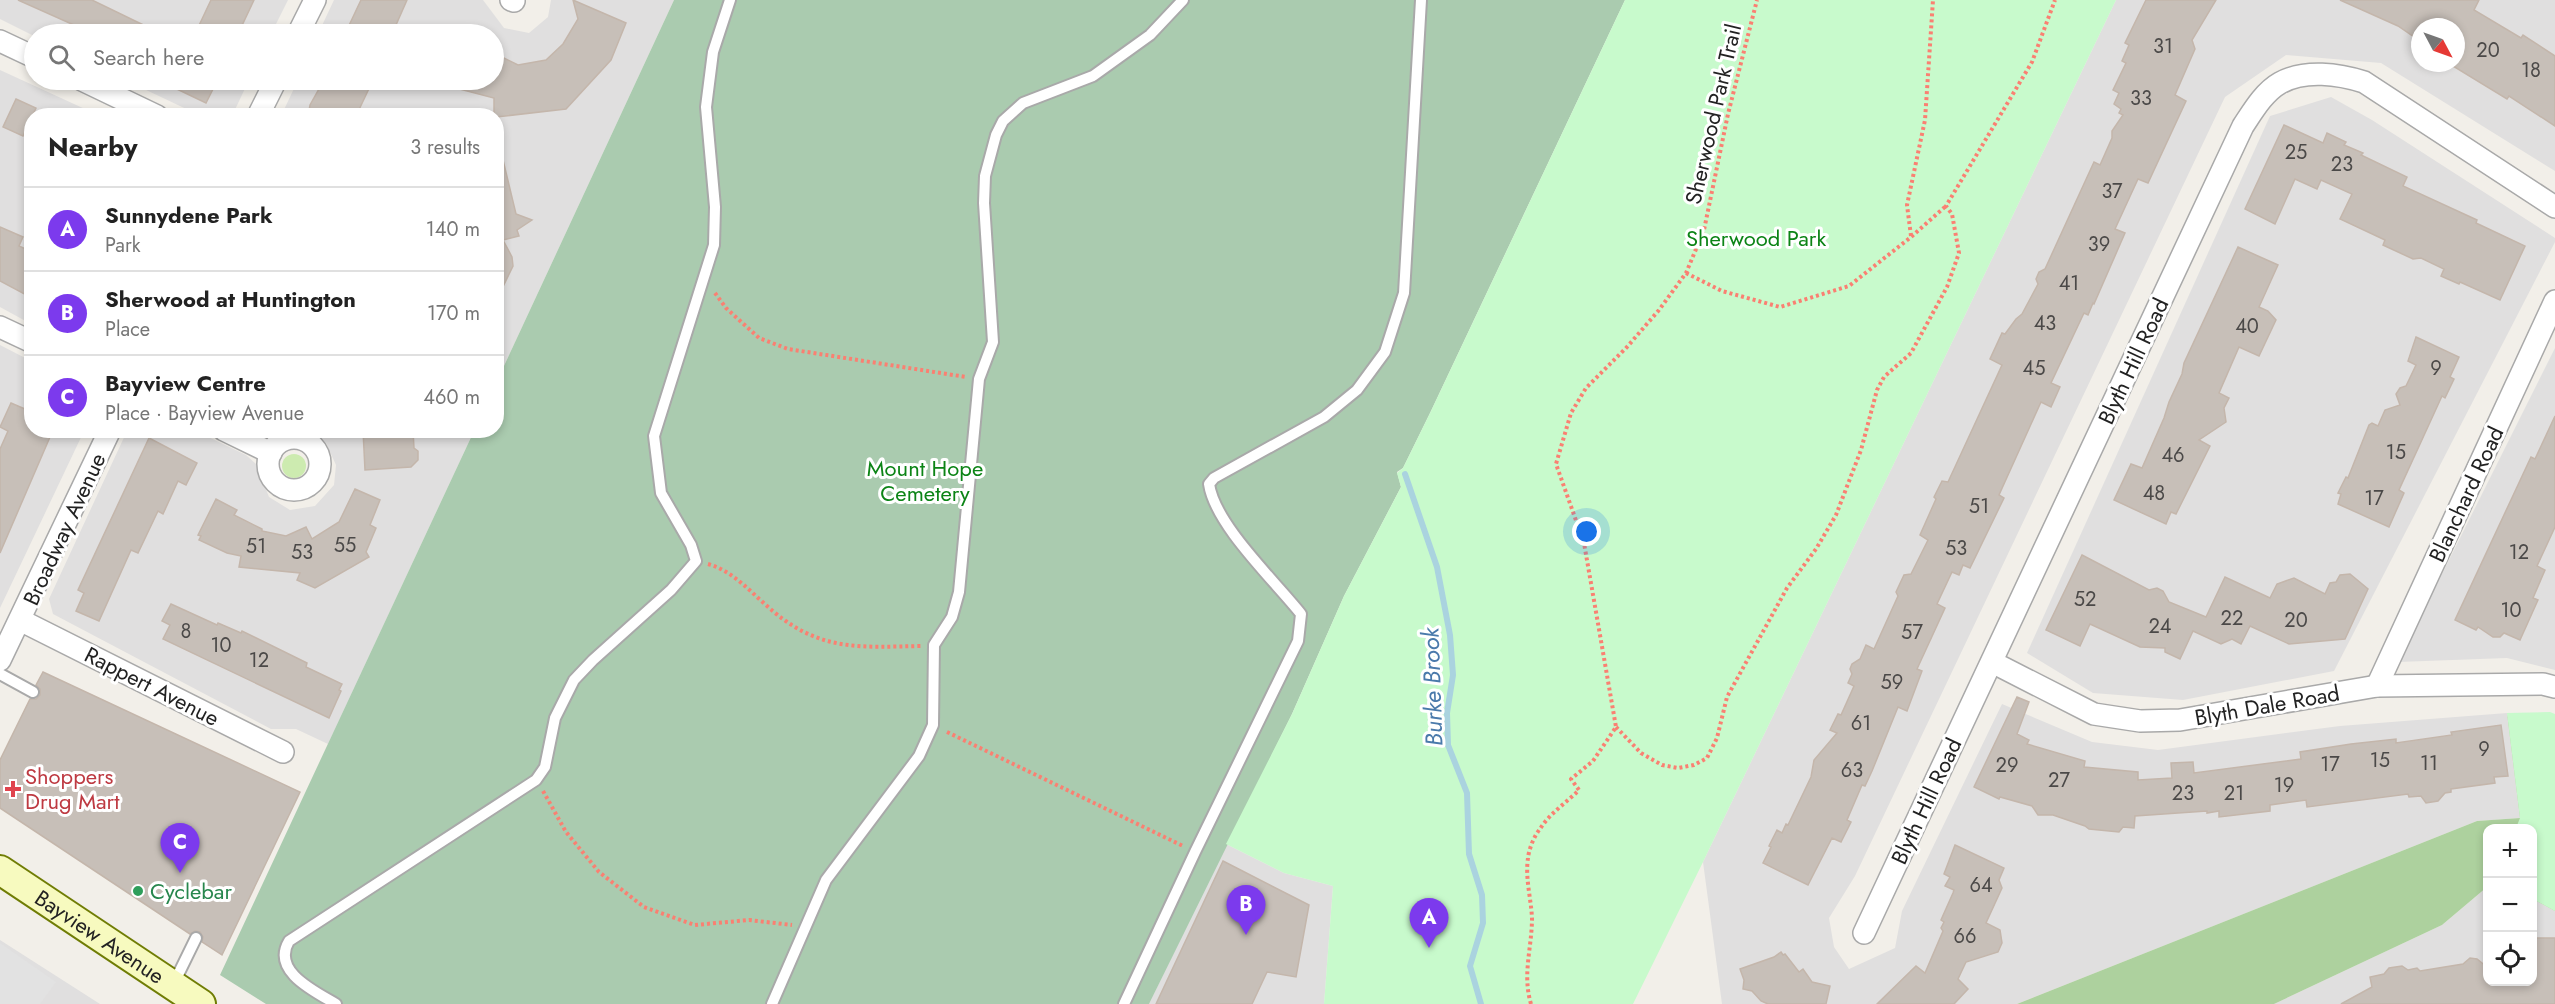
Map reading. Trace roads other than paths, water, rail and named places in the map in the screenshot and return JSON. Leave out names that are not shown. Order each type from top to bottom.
[{"type":"main road","name":"Bayview Avenue","points":[[0,870],[201,1004]]},
{"type":"street","points":[[303,24],[315,0]]},
{"type":"street","points":[[0,40],[24,52]]},
{"type":"street","name":"Blyth Hill Road","points":[[1864,933],[2243,126],[2259,101],[2280,83],[2303,76],[2324,74],[2345,76],[2364,82],[2555,207]]},
{"type":"street","points":[[103,90],[140,108]]},
{"type":"street","points":[[262,108],[271,90]]},
{"type":"street","name":"Blanchard Road","points":[[2377,686],[2555,302]]},
{"type":"street","points":[[0,327],[24,338]]},
{"type":"street","name":"Broadway Avenue","points":[[0,660],[106,438]]},
{"type":"street","points":[[240,438],[271,453]]},
{"type":"street","name":"Rappert Avenue","points":[[20,620],[283,752]]},
{"type":"street","name":"Blyth Dale Road","points":[[1992,662],[2094,714],[2140,721],[2180,720],[2377,686],[2542,684],[2555,687]]},
{"type":"lane","points":[[336,1004],[302,982],[287,967],[284,950],[291,938],[536,780],[545,767],[555,718],[574,680],[671,590],[696,561],[691,545],[661,494],[654,436],[715,239],[715,207],[706,107],[713,52],[730,0]]},
{"type":"lane","points":[[772,1004],[826,880],[919,756],[933,725],[934,645],[952,617],[959,592],[979,380],[993,342],[985,227],[985,176],[989,154],[1003,121],[1013,110],[1030,99],[1093,76],[1150,35],[1183,0]]},
{"type":"lane","points":[[1124,1004],[1298,640],[1301,614],[1280,587],[1254,562],[1223,518],[1209,484],[1214,478],[1324,417],[1357,390],[1385,352],[1404,292],[1421,0]]},
{"type":"lane","points":[[0,674],[33,692]]},
{"type":"lane","points":[[172,985],[196,938]]},
{"type":"waterway","name":"Burke Brook","points":[[1405,474],[1437,567],[1450,635],[1453,675],[1447,713],[1448,745],[1467,793],[1469,854],[1482,895],[1483,923],[1470,966],[1481,1004]]},
{"type":"place","name":"Shoppers Drug Mart","points":[[13,789]]},
{"type":"place","name":"Bayview Centre","points":[[180,873]]},
{"type":"place","name":"Cyclebar","points":[[138,891]]},
{"type":"place","name":"Sherwood at Huntington","points":[[1246,935]]},
{"type":"place","name":"Sunnydene Park","points":[[1429,948]]},
{"type":"park label","name":"Sherwood Park","points":[[1756,238]]},
{"type":"park label","name":"Mount Hope Cemetery","points":[[925,480]]}]
